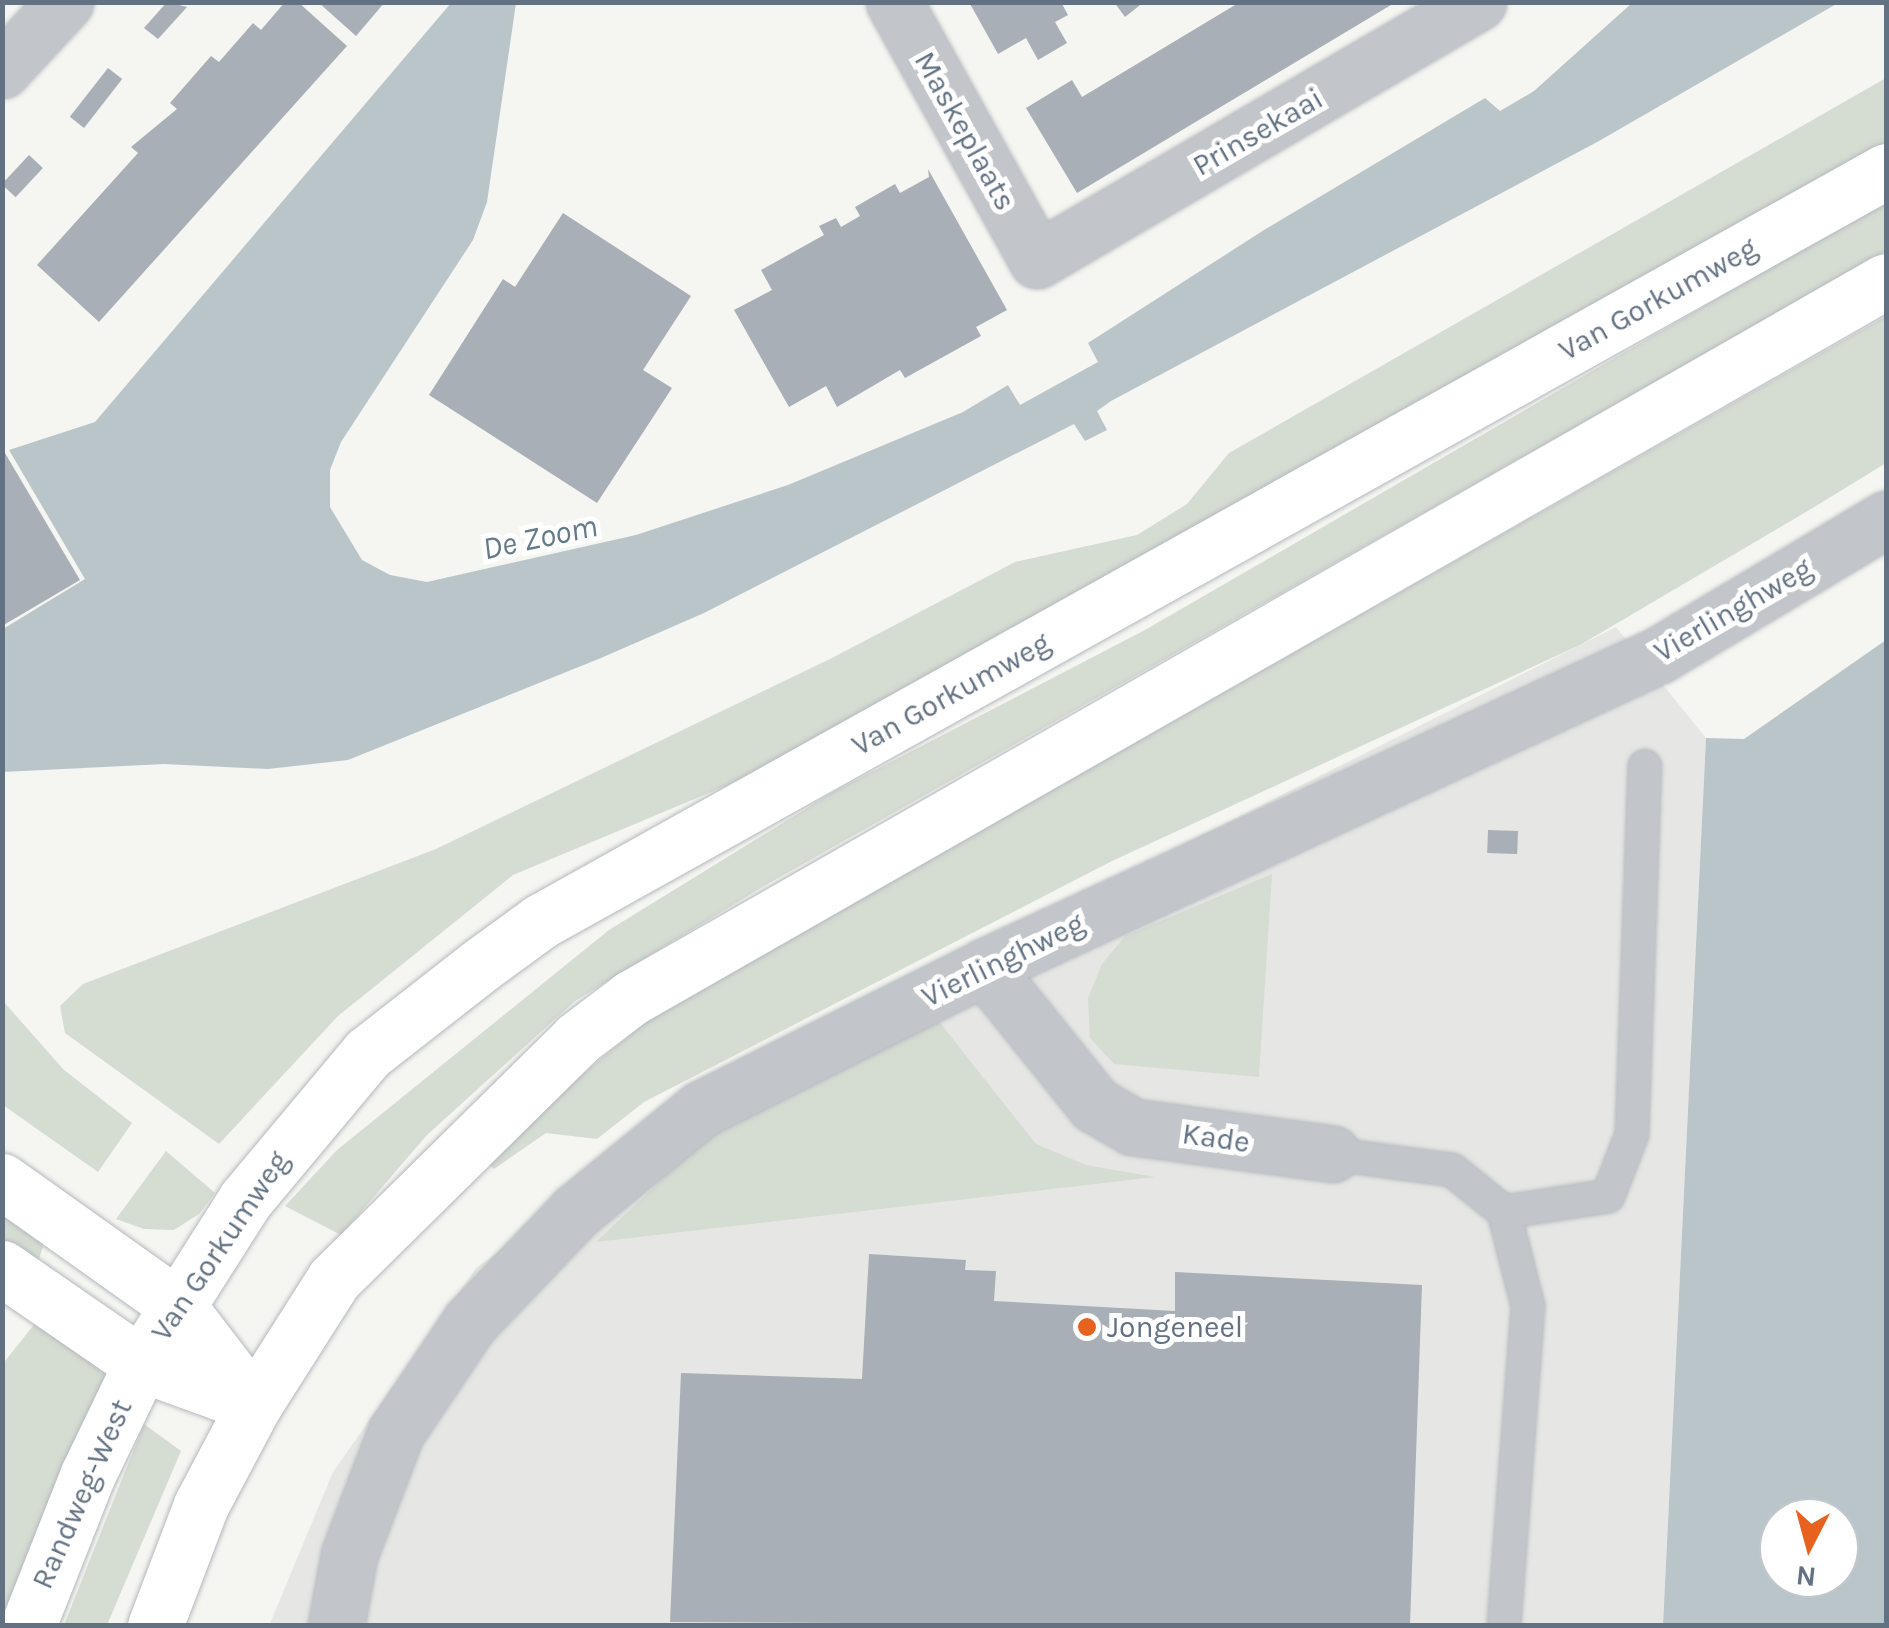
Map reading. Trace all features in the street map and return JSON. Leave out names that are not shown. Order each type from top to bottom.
[{"type":"main road","name":"Van Gorkumweg","points":[[141,1364],[245,1200],[368,1054],[541,920],[1886,171]]},
{"type":"main road","points":[[155,1626],[201,1506],[254,1404],[334,1279],[524,1085],[632,998],[1886,281]]},
{"type":"main road","points":[[2,1182],[178,1306],[254,1404]]},
{"type":"main road","points":[[2,1268],[141,1364],[254,1404]]},
{"type":"main road","name":"Randweg-West","points":[[28,1626],[88,1474],[141,1364]]},
{"type":"street","points":[[2,70],[65,2]]},
{"type":"street","name":"Maskeplaats","points":[[894,2],[1037,260]]},
{"type":"street","name":"Prinsekaai","points":[[1037,260],[1478,2]]},
{"type":"street","name":"Vierlinghweg","points":[[336,1626],[349,1555],[396,1432],[470,1322],[576,1211],[701,1110],[984,967],[1659,655],[1886,519]]},
{"type":"street","name":"Kade","points":[[984,967],[1095,1105],[1132,1128],[1332,1154]]},
{"type":"lane","points":[[1504,1626],[1528,1306],[1504,1212],[1608,1196],[1632,1134],[1645,766]]},
{"type":"lane","name":"Kade","points":[[1332,1154],[1452,1170],[1504,1212]]},
{"type":"shaded area","points":[[451,3],[516,3],[487,202],[473,240],[341,442],[330,470],[330,507],[362,560],[390,575],[427,582],[636,535],[788,485],[963,412],[1008,385],[1020,405],[1098,362],[1088,343],[1264,230],[1485,98],[1500,111],[1534,91],[1632,3],[1838,3],[1599,141],[1111,401],[1097,411],[1107,430],[1085,441],[1074,424],[704,613],[601,658],[348,760],[268,769],[164,764],[3,772],[3,629],[85,579],[9,450],[95,422]]},
{"type":"shaded area","points":[[1886,78],[1886,142],[1038,626],[728,785],[513,875],[338,1016],[219,1144],[65,1033],[60,1006],[83,984],[436,849],[832,658],[1015,562],[1137,535],[1187,504],[1229,453]]},
{"type":"shaded area","points":[[1886,201],[1886,251],[759,889],[575,1001],[427,1135],[341,1235],[285,1206],[337,1150],[609,930],[833,792],[1145,630]]},
{"type":"shaded area","points":[[1886,316],[1886,463],[1811,509],[1580,645],[1110,862],[644,1102],[597,1139],[546,1133],[494,1169],[481,1158],[648,1020]]},
{"type":"shaded area","points":[[1616,627],[1706,738],[1663,1625],[269,1626],[333,1472],[476,1268],[770,1052]]},
{"type":"shaded area","points":[[1886,640],[1886,1625],[1663,1625],[1706,738],[1744,739]]},
{"type":"shaded area","points":[[1272,874],[1259,1077],[1114,1064],[1090,1038],[1088,998],[1102,964],[1125,936]]},
{"type":"shaded area","points":[[2,1000],[64,1070],[132,1123],[98,1172],[3,1105]]},
{"type":"shaded area","points":[[937,1019],[1036,1144],[1086,1165],[1155,1177],[596,1242],[703,1141],[857,1051]]},
{"type":"shaded area","points":[[166,1151],[215,1193],[199,1214],[174,1230],[144,1229],[116,1219]]},
{"type":"shaded area","points":[[2,1204],[46,1237],[38,1262],[3,1243]]},
{"type":"shaded area","points":[[40,1317],[103,1366],[105,1378],[2,1625],[2,1365]]},
{"type":"shaded area","points":[[144,1424],[181,1451],[107,1625],[64,1625]]},
{"type":"building","points":[[167,2],[187,7],[158,39],[144,28]]},
{"type":"building","points":[[285,2],[298,2],[347,46],[99,322],[37,265],[138,153],[131,147],[177,109],[170,103],[211,56],[219,62],[253,23],[261,30]]},
{"type":"building","points":[[318,2],[385,2],[356,36]]},
{"type":"building","points":[[969,2],[1061,2],[1068,15],[1055,22],[1067,43],[1038,60],[1026,38],[998,54]]},
{"type":"building","points":[[1114,2],[1144,2],[1125,17]]},
{"type":"building","points":[[1240,2],[1396,2],[1077,193],[1026,108],[1072,80],[1082,97]]},
{"type":"building","points":[[108,68],[122,79],[84,128],[70,117]]},
{"type":"building","points":[[29,155],[43,168],[16,197],[2,184]]},
{"type":"building","points":[[928,169],[1007,310],[976,327],[981,336],[905,378],[900,370],[837,407],[826,386],[789,407],[734,310],[772,290],[761,270],[824,235],[819,226],[836,218],[841,227],[860,216],[855,207],[895,184],[900,193],[929,177]]},
{"type":"building","points":[[563,213],[691,296],[643,370],[672,388],[597,503],[429,395],[503,279],[515,287]]},
{"type":"building","points":[[2,448],[80,580],[2,626]]},
{"type":"building","points":[[1488,830],[1518,831],[1517,854],[1487,853]]},
{"type":"building","points":[[869,1254],[966,1260],[965,1270],[996,1271],[994,1301],[1175,1311],[1175,1272],[1422,1285],[1410,1626],[670,1622],[681,1373],[862,1379]]},
{"type":"place","name":"Jongeneel","points":[[1087,1327]]},
{"type":"water label","name":"De Zoom","points":[[540,538]]}]
